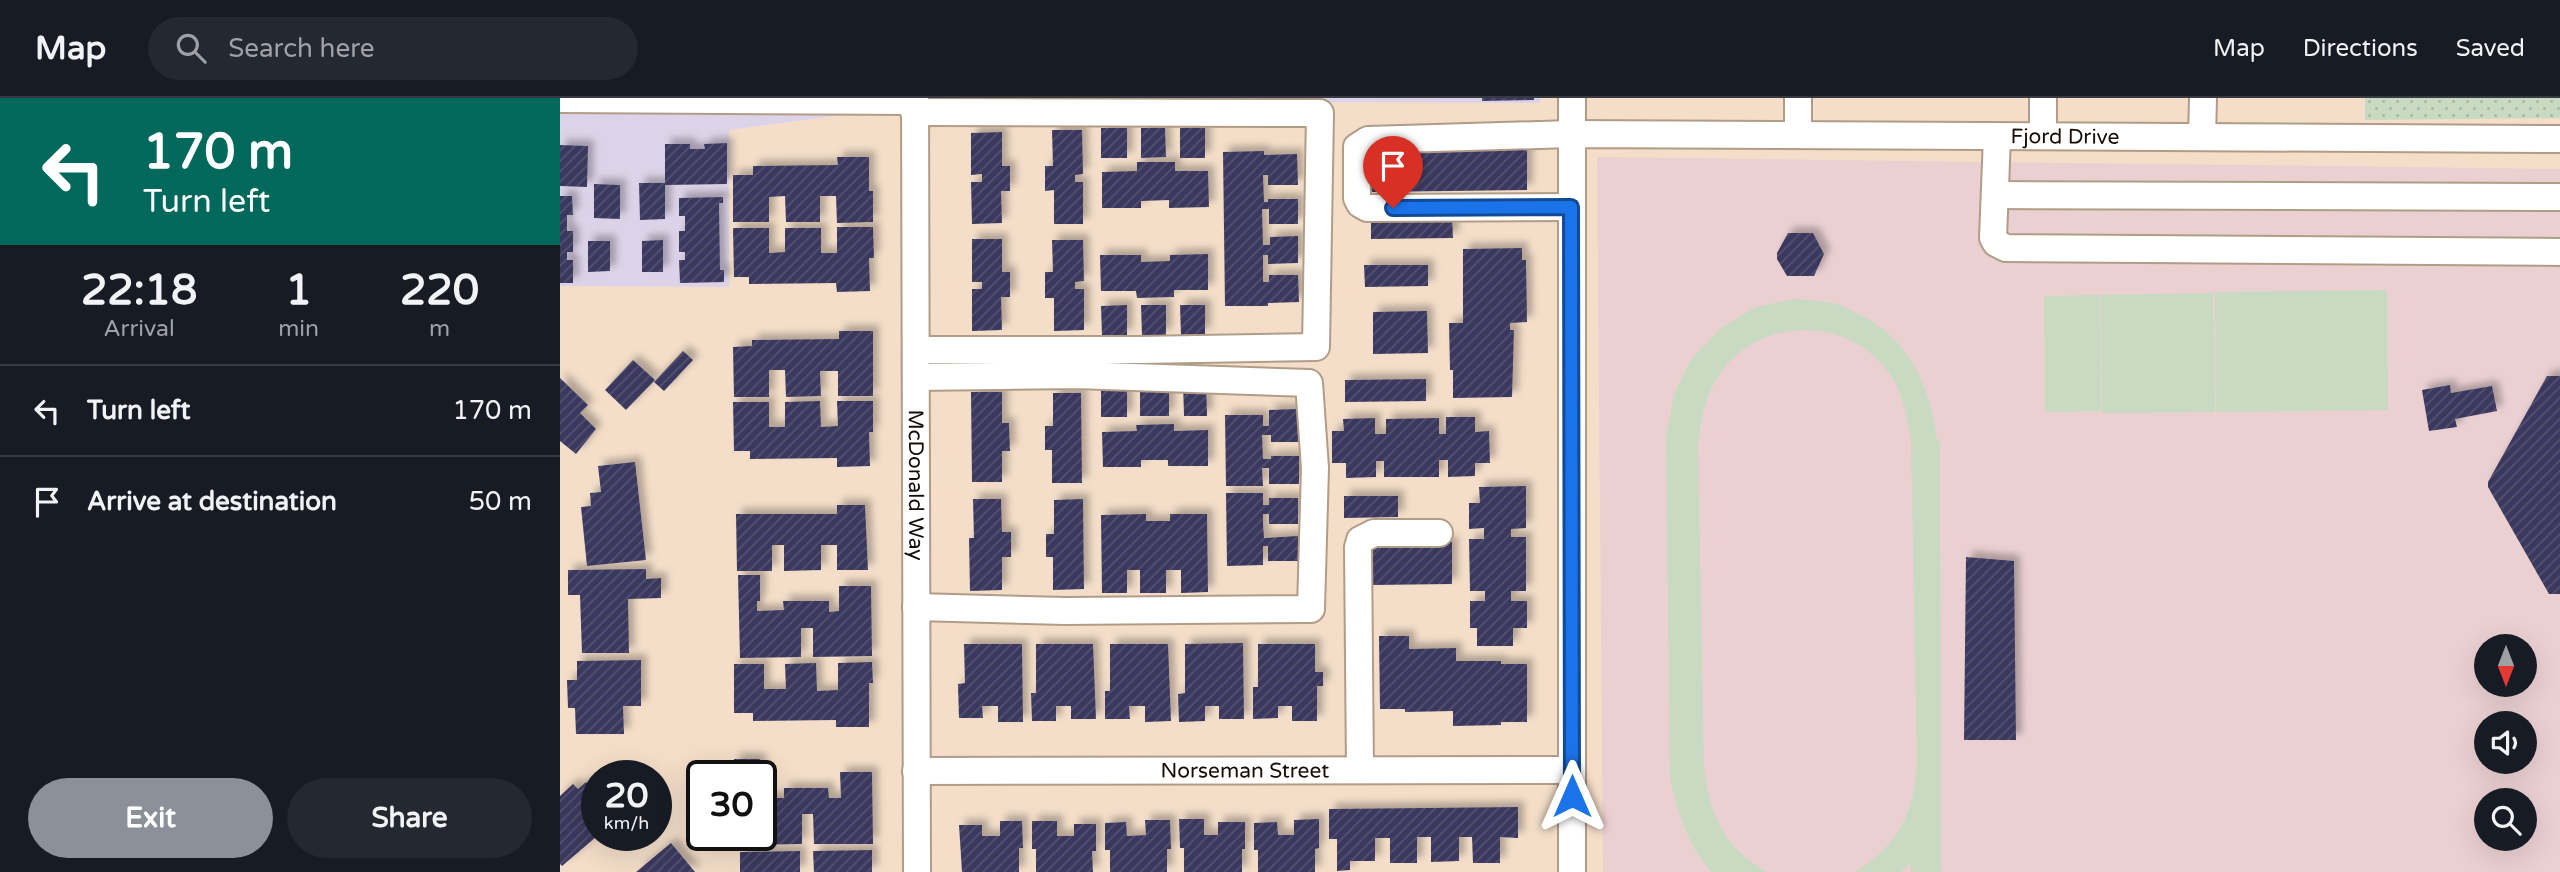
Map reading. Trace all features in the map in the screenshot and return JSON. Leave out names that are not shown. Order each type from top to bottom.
[{"type":"street","points":[[1572,98],[1573,872]]},
{"type":"street","points":[[1798,98],[1798,135]]},
{"type":"street","points":[[2043,98],[2043,136]]},
{"type":"street","points":[[2202,137],[2203,98]]},
{"type":"street","points":[[560,99],[724,99],[1320,113],[1316,347],[917,350]]},
{"type":"street","name":"McDonald Way","points":[[915,103],[917,872]]},
{"type":"street","name":"Fjord Drive","points":[[1571,207],[1367,208],[1360,204],[1357,198],[1357,147],[1368,140],[1571,134],[2560,139]]},
{"type":"street","points":[[1997,136],[1993,238],[2000,246],[2560,252]]},
{"type":"street","points":[[1995,195],[2560,197]]},
{"type":"street","points":[[916,377],[1076,375],[1309,383],[1315,468],[1311,609],[1065,611],[916,607]]},
{"type":"street","points":[[1360,770],[1360,540],[1374,533],[1439,533]]},
{"type":"street","name":"Norseman Street","points":[[916,771],[1572,770]]},
{"type":"shaded area","points":[[560,98],[1540,98],[1540,103],[947,101],[729,130],[729,287],[560,286]]},
{"type":"shaded area","points":[[1597,157],[2560,169],[2560,872],[1603,872]]},
{"type":"green space","points":[[2365,98],[2560,98],[2560,118],[2365,120]]},
{"type":"green space","points":[[2387,290],[2388,410],[2216,412],[2215,292]]},
{"type":"green space","points":[[2213,293],[2215,412],[2102,413],[2101,295]]},
{"type":"green space","points":[[2100,295],[2101,411],[2045,412],[2044,296]]},
{"type":"green space","points":[[1795,299],[1840,305],[1876,324],[1891,336],[1904,350],[1923,383],[1937,441],[1940,441],[1941,872],[1911,872],[1910,863],[1901,872],[1855,872],[1882,851],[1901,828],[1915,784],[1917,766],[1911,440],[1905,409],[1893,379],[1875,357],[1853,342],[1828,333],[1802,330],[1777,334],[1752,344],[1731,360],[1711,390],[1703,413],[1698,445],[1704,768],[1710,801],[1722,829],[1740,852],[1767,872],[1712,872],[1690,840],[1670,779],[1666,437],[1674,394],[1692,358],[1721,328],[1756,307]]},
{"type":"building","points":[[1482,98],[1534,98],[1534,100],[1482,101]]},
{"type":"building","points":[[1101,128],[1127,128],[1127,158],[1101,158]]},
{"type":"building","points":[[1141,128],[1165,128],[1166,157],[1141,158]]},
{"type":"building","points":[[1180,128],[1205,128],[1205,158],[1180,158]]},
{"type":"building","points":[[1052,130],[1082,130],[1083,174],[1075,175],[1075,182],[1083,182],[1083,224],[1054,224],[1054,190],[1045,191],[1045,166],[1053,166]]},
{"type":"building","points":[[1002,132],[1002,166],[1010,166],[1010,191],[1001,191],[1002,223],[972,224],[971,182],[982,182],[982,174],[971,175],[971,133]]},
{"type":"building","points":[[727,143],[727,184],[665,185],[665,144],[690,144],[690,149],[705,149],[704,144]]},
{"type":"building","points":[[560,145],[588,146],[587,187],[560,186]]},
{"type":"building","points":[[1527,149],[1527,190],[1372,192],[1372,150]]},
{"type":"building","points":[[1264,151],[1264,155],[1297,154],[1298,185],[1268,185],[1268,175],[1263,175],[1264,202],[1268,202],[1268,199],[1298,199],[1298,224],[1269,224],[1269,209],[1262,209],[1263,245],[1270,245],[1270,237],[1298,236],[1298,263],[1268,264],[1268,255],[1263,255],[1263,282],[1269,282],[1269,275],[1298,275],[1299,302],[1268,303],[1268,306],[1225,306],[1223,152]]},
{"type":"building","points":[[837,157],[869,157],[873,222],[837,223],[836,196],[820,196],[820,222],[786,222],[785,196],[769,197],[769,222],[733,222],[733,175],[753,175],[753,166],[838,165]]},
{"type":"building","points":[[1137,162],[1175,162],[1175,171],[1208,171],[1209,207],[1169,208],[1169,200],[1141,201],[1141,208],[1102,208],[1102,172],[1137,171]]},
{"type":"building","points":[[639,183],[665,183],[665,219],[640,220]]},
{"type":"building","points":[[594,184],[620,185],[620,219],[594,218]]},
{"type":"building","points":[[560,196],[572,196],[573,215],[567,215],[567,231],[573,231],[573,252],[567,252],[567,260],[573,260],[573,283],[560,283]]},
{"type":"building","points":[[723,197],[723,203],[719,203],[720,270],[724,270],[724,282],[680,283],[679,260],[685,260],[685,252],[679,252],[679,231],[685,231],[685,216],[679,216],[679,198]]},
{"type":"building","points":[[1452,217],[1453,238],[1371,239],[1371,218]]},
{"type":"building","points":[[837,227],[873,227],[874,258],[869,258],[870,291],[837,292],[836,283],[749,284],[749,277],[734,277],[733,228],[769,228],[769,253],[785,252],[785,228],[821,228],[821,253],[837,253]]},
{"type":"building","points":[[1788,233],[1813,233],[1824,254],[1814,276],[1787,276],[1777,259],[1777,253]]},
{"type":"building","points":[[972,239],[1002,239],[1002,272],[1010,272],[1010,297],[1001,297],[1002,330],[972,331],[972,289],[982,289],[982,282],[972,282]]},
{"type":"building","points":[[663,240],[663,272],[642,272],[642,241]]},
{"type":"building","points":[[1052,240],[1083,240],[1084,281],[1075,282],[1075,289],[1084,289],[1084,330],[1054,331],[1054,298],[1045,298],[1045,272],[1053,272]]},
{"type":"building","points":[[588,241],[610,241],[610,271],[588,272]]},
{"type":"building","points":[[1522,248],[1522,260],[1526,260],[1527,322],[1510,323],[1510,330],[1514,330],[1512,397],[1453,398],[1449,323],[1463,323],[1463,249]]},
{"type":"building","points":[[1208,254],[1208,290],[1174,290],[1174,297],[1137,298],[1136,291],[1101,291],[1100,255],[1141,255],[1141,262],[1170,261],[1170,255]]},
{"type":"building","points":[[1364,265],[1428,265],[1428,286],[1365,287]]},
{"type":"building","points":[[1127,305],[1127,335],[1102,335],[1101,306]]},
{"type":"building","points":[[1141,305],[1166,305],[1166,335],[1142,335]]},
{"type":"building","points":[[1180,305],[1205,305],[1205,334],[1181,335]]},
{"type":"building","points":[[1427,311],[1428,353],[1373,354],[1373,312]]},
{"type":"building","points":[[839,331],[873,331],[873,396],[838,396],[838,371],[820,371],[821,396],[786,397],[785,370],[769,370],[769,397],[734,397],[733,347],[752,346],[752,340],[839,339]]},
{"type":"building","points":[[683,351],[693,360],[664,391],[654,382]]},
{"type":"building","points":[[633,360],[655,380],[626,410],[605,390]]},
{"type":"building","points":[[2547,376],[2560,376],[2560,594],[2549,594],[2488,487],[2488,482]]},
{"type":"building","points":[[560,378],[588,405],[580,413],[596,429],[576,454],[560,441]]},
{"type":"building","points":[[1426,379],[1426,401],[1345,402],[1345,380]]},
{"type":"building","points":[[1183,384],[1206,384],[1207,416],[1184,416]]},
{"type":"building","points":[[1140,385],[1169,385],[1169,416],[1140,416]]},
{"type":"building","points":[[2450,385],[2451,393],[2492,386],[2497,411],[2455,419],[2457,427],[2429,431],[2422,390]]},
{"type":"building","points":[[1127,387],[1127,417],[1101,417],[1101,388]]},
{"type":"building","points":[[971,392],[1002,392],[1002,423],[1009,423],[1010,451],[1002,451],[1002,482],[972,482]]},
{"type":"building","points":[[1053,393],[1081,393],[1082,483],[1052,483],[1052,450],[1045,450],[1045,426],[1053,426]]},
{"type":"building","points":[[820,401],[821,427],[838,426],[837,401],[873,401],[873,432],[869,432],[870,466],[837,467],[837,458],[750,459],[750,451],[734,451],[733,402],[769,402],[769,427],[785,427],[785,402]]},
{"type":"building","points":[[1298,409],[1299,442],[1271,442],[1271,435],[1262,435],[1263,459],[1271,459],[1271,456],[1299,456],[1299,484],[1269,484],[1269,468],[1262,468],[1263,486],[1226,486],[1225,415],[1263,415],[1263,426],[1269,426],[1269,410]]},
{"type":"building","points":[[1446,417],[1475,417],[1475,432],[1489,431],[1490,463],[1475,463],[1475,476],[1448,477],[1448,460],[1439,460],[1439,477],[1384,477],[1384,461],[1376,461],[1376,477],[1346,478],[1346,463],[1332,463],[1332,431],[1344,431],[1343,419],[1375,418],[1375,434],[1386,434],[1386,419],[1439,418],[1439,434],[1446,434]]},
{"type":"building","points":[[1174,424],[1174,431],[1208,430],[1208,466],[1168,466],[1168,460],[1141,460],[1141,467],[1103,467],[1102,432],[1137,431],[1136,425]]},
{"type":"building","points":[[635,462],[646,560],[587,566],[581,507],[591,506],[590,493],[601,492],[598,466]]},
{"type":"building","points":[[1526,486],[1526,528],[1511,529],[1511,537],[1526,537],[1526,591],[1511,591],[1511,601],[1527,601],[1527,628],[1513,628],[1513,646],[1477,646],[1477,628],[1470,628],[1470,601],[1485,601],[1485,591],[1470,591],[1469,539],[1484,539],[1484,528],[1469,529],[1469,503],[1480,503],[1479,487]]},
{"type":"building","points":[[1226,493],[1263,493],[1263,505],[1269,505],[1269,498],[1298,498],[1298,524],[1269,524],[1269,514],[1263,514],[1263,524],[1264,538],[1298,536],[1299,561],[1268,561],[1268,546],[1263,546],[1263,565],[1227,566]]},
{"type":"building","points":[[1344,496],[1398,496],[1398,517],[1344,518]]},
{"type":"building","points":[[973,499],[1001,499],[1002,532],[1011,532],[1011,557],[1002,557],[1002,590],[970,591],[969,538],[974,538]]},
{"type":"building","points":[[1083,499],[1084,589],[1053,590],[1053,557],[1046,557],[1046,534],[1054,534],[1054,500]]},
{"type":"building","points":[[837,505],[865,505],[868,570],[837,570],[837,545],[821,545],[821,570],[784,571],[784,545],[772,545],[772,571],[737,571],[736,514],[837,514]]},
{"type":"building","points":[[1146,514],[1146,521],[1170,521],[1170,514],[1207,514],[1208,592],[1181,593],[1181,570],[1166,570],[1166,593],[1140,593],[1140,570],[1127,570],[1127,593],[1102,593],[1101,515]]},
{"type":"building","points":[[1452,542],[1452,584],[1372,585],[1372,543]]},
{"type":"building","points":[[1966,557],[2014,561],[2016,740],[1964,740]]},
{"type":"building","points":[[646,569],[646,579],[661,578],[661,598],[628,599],[629,653],[582,653],[580,595],[568,595],[568,570]]},
{"type":"building","points":[[738,575],[760,575],[760,601],[757,601],[757,611],[784,610],[783,601],[829,601],[829,612],[839,611],[839,586],[871,586],[872,656],[813,657],[813,628],[801,628],[801,657],[740,658]]},
{"type":"building","points":[[1379,636],[1409,636],[1409,649],[1456,648],[1456,661],[1527,664],[1527,722],[1453,726],[1453,711],[1405,712],[1405,709],[1380,709]]},
{"type":"building","points":[[1243,643],[1244,719],[1219,719],[1219,706],[1205,706],[1205,721],[1179,722],[1178,694],[1185,693],[1185,644]]},
{"type":"building","points":[[964,644],[1022,644],[1023,722],[998,722],[998,706],[982,706],[983,718],[959,718],[958,684],[965,683]]},
{"type":"building","points":[[1036,644],[1093,644],[1096,719],[1071,719],[1071,706],[1056,706],[1056,721],[1032,721],[1031,693],[1036,693]]},
{"type":"building","points":[[1110,644],[1168,644],[1171,721],[1145,722],[1145,706],[1129,706],[1130,719],[1105,719],[1105,691],[1110,691]]},
{"type":"building","points":[[1258,644],[1315,644],[1315,672],[1323,672],[1323,686],[1317,686],[1317,721],[1292,721],[1292,706],[1278,706],[1278,718],[1253,719],[1253,687],[1258,687]]},
{"type":"building","points":[[641,660],[641,706],[623,706],[624,734],[576,734],[575,708],[568,708],[567,680],[577,680],[577,661]]},
{"type":"building","points":[[872,662],[869,727],[836,727],[836,720],[753,721],[753,713],[734,713],[734,664],[764,664],[764,689],[786,689],[785,664],[816,663],[817,691],[838,690],[838,663]]},
{"type":"building","points":[[840,772],[872,772],[873,844],[814,844],[813,814],[802,814],[802,844],[777,844],[777,798],[784,798],[784,788],[828,788],[829,798],[841,798]]},
{"type":"building","points":[[573,784],[578,789],[581,786],[581,850],[562,866],[560,796]]},
{"type":"building","points":[[1518,807],[1518,838],[1500,837],[1500,863],[1473,863],[1472,837],[1459,837],[1459,861],[1431,862],[1431,837],[1417,837],[1417,863],[1390,863],[1390,838],[1375,838],[1375,861],[1350,861],[1350,870],[1337,871],[1337,839],[1329,839],[1329,809]]},
{"type":"building","points":[[1179,819],[1204,819],[1204,835],[1218,835],[1218,822],[1245,822],[1242,872],[1184,872],[1184,848],[1180,848]]},
{"type":"building","points":[[1319,819],[1319,848],[1315,849],[1315,872],[1258,872],[1258,850],[1254,850],[1254,823],[1277,822],[1278,835],[1294,835],[1294,820]]},
{"type":"building","points":[[1145,820],[1170,820],[1171,849],[1167,849],[1167,872],[1110,872],[1110,850],[1105,850],[1105,823],[1126,822],[1127,836],[1146,835]]},
{"type":"building","points":[[1000,821],[1022,821],[1023,848],[1019,848],[1019,872],[962,872],[959,825],[982,825],[982,836],[1000,836]]},
{"type":"building","points":[[1032,821],[1057,821],[1057,836],[1074,836],[1074,824],[1096,824],[1096,851],[1092,851],[1093,872],[1036,872],[1036,849],[1032,849]]},
{"type":"building","points":[[672,844],[695,872],[636,872],[661,851],[672,851]]},
{"type":"building","points":[[872,850],[872,872],[814,872],[813,851]]},
{"type":"building","points":[[800,851],[800,872],[740,872],[740,852]]},
{"type":"route","points":[[1393,208],[1571,207],[1572,796]]}]
